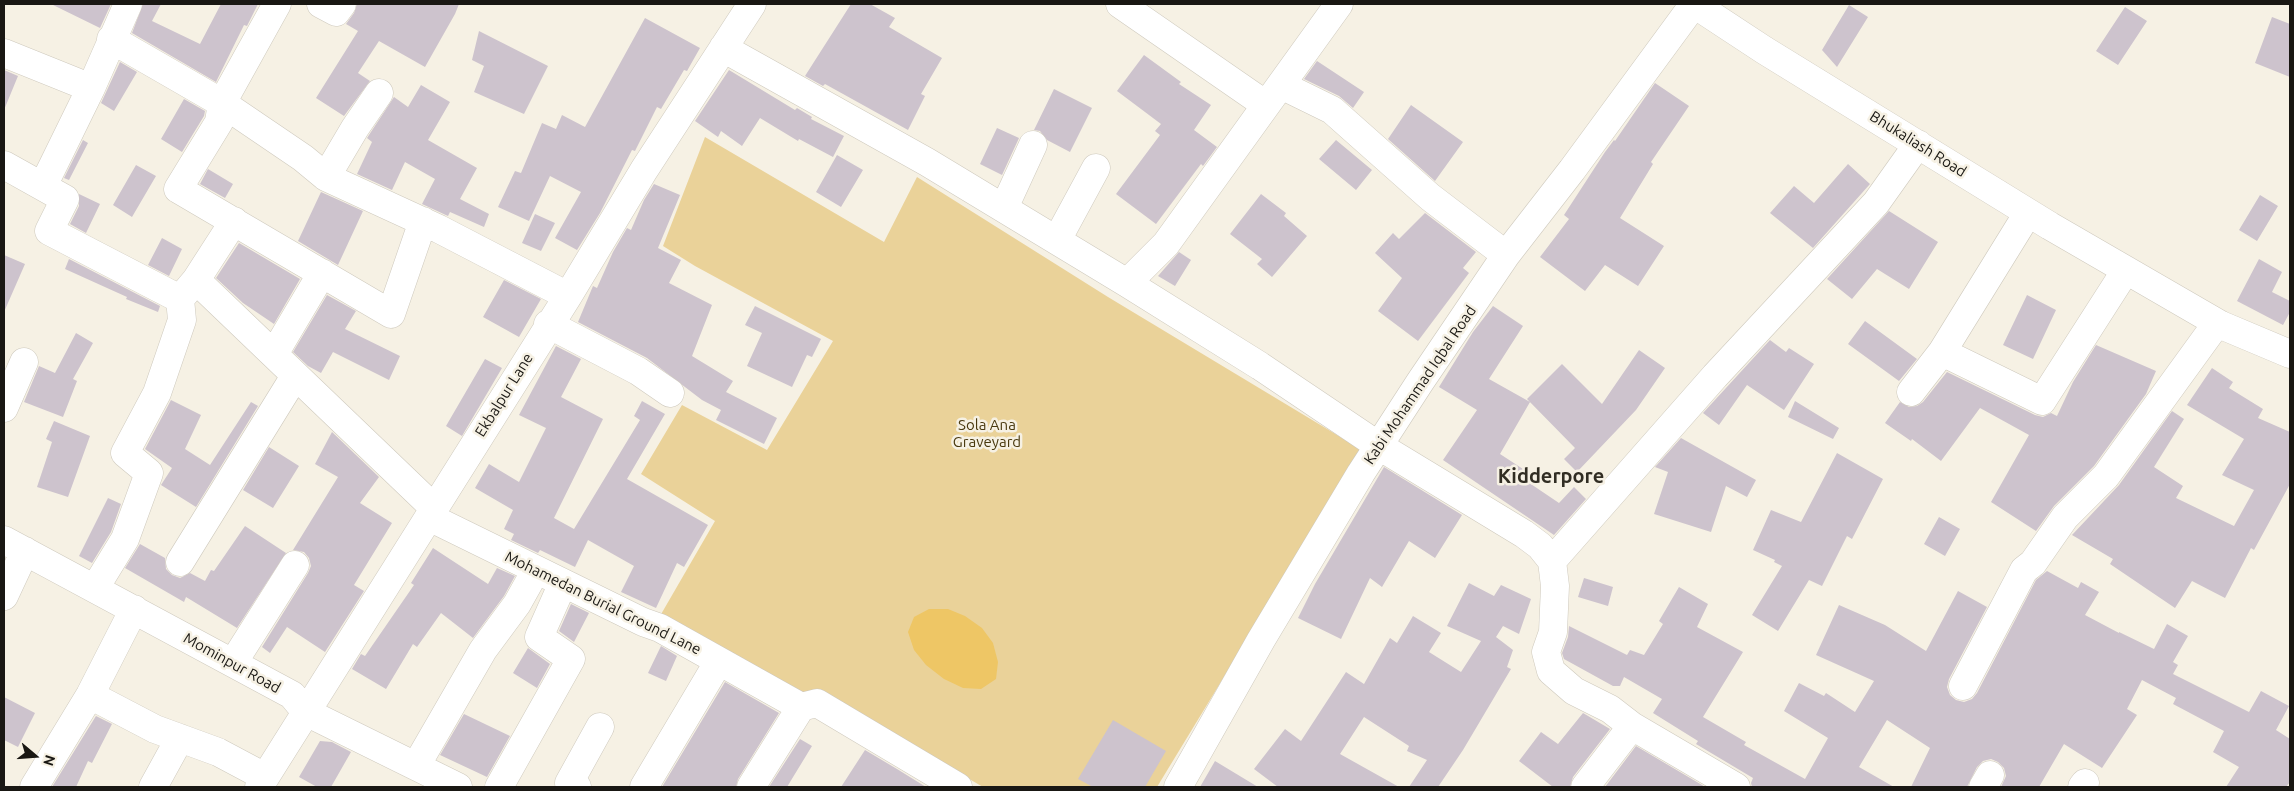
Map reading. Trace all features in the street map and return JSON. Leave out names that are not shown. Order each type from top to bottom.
[{"type":"street","points":[[4,165],[43,186],[91,88],[128,4]]},
{"type":"street","points":[[277,4],[222,103],[219,122],[178,189],[391,314],[423,221]]},
{"type":"street","points":[[321,4],[336,12],[342,4]]},
{"type":"street","name":"Ekbalpur Lane","points":[[262,782],[548,324],[568,296],[644,170],[752,4]]},
{"type":"street","points":[[1120,4],[1274,95],[1332,110],[1430,197],[1506,255]]},
{"type":"street","points":[[1127,283],[1166,244],[1339,4]]},
{"type":"street","name":"Bhukaliash Road","points":[[1694,4],[1764,50],[2028,213],[2217,323],[2290,354]]},
{"type":"street","name":"Kabi Mohammad Iqbal Road","points":[[1178,787],[1261,640],[1379,446],[1506,255],[1572,170],[1694,4]]},
{"type":"street","points":[[111,40],[222,103],[303,158],[326,177],[423,221],[568,296]]},
{"type":"street","points":[[723,48],[921,158],[1057,240],[1260,366],[1379,446],[1524,534],[1540,546],[1552,561],[1555,586],[1553,632],[1546,652],[1551,671],[1574,691],[1610,709],[1632,726],[1736,787]]},
{"type":"street","points":[[4,53],[91,88]]},
{"type":"street","points":[[326,177],[354,128],[379,93]]},
{"type":"street","points":[[1552,561],[1715,376],[1876,203],[1918,144]]},
{"type":"street","points":[[1004,208],[1033,145]]},
{"type":"street","points":[[1057,240],[1096,168]]},
{"type":"street","name":"Mohamedan Burial Ground Lane","points":[[43,186],[65,199],[48,232],[188,290],[274,354],[432,512],[536,570],[643,622],[660,628],[801,707],[817,703],[958,787]]},
{"type":"street","points":[[1911,392],[1942,352],[2028,213]]},
{"type":"street","points":[[95,588],[125,540],[149,473],[126,453],[157,394],[182,320],[188,290],[234,221]]},
{"type":"street","points":[[274,354],[322,273]]},
{"type":"street","points":[[1942,352],[2042,401],[2135,275]]},
{"type":"street","points":[[1963,686],[2024,570],[2032,563],[2065,517],[2106,476],[2217,323]]},
{"type":"street","points":[[548,324],[638,370],[670,393]]},
{"type":"street","points":[[4,408],[24,362]]},
{"type":"street","points":[[180,562],[295,376]]},
{"type":"street","points":[[4,596],[14,545]]},
{"type":"street","name":"Mominpur Road","points":[[14,545],[292,695],[306,712],[458,787]]},
{"type":"street","points":[[233,663],[295,565]]},
{"type":"street","points":[[416,766],[473,667],[517,604],[536,570]]},
{"type":"street","points":[[499,787],[570,659],[539,637],[563,583]]},
{"type":"street","points":[[34,787],[90,695],[134,609]]},
{"type":"street","points":[[644,787],[719,661]]},
{"type":"street","points":[[90,695],[155,729],[218,752],[262,782]]},
{"type":"street","points":[[751,787],[801,707]]},
{"type":"street","points":[[1585,787],[1632,726]]},
{"type":"street","points":[[577,787],[569,783],[600,727]]},
{"type":"street","points":[[153,787],[180,738]]},
{"type":"green space","name":"Sola Ana Graveyard","points":[[705,137],[884,242],[917,177],[1108,297],[1362,450],[1157,787],[983,787],[827,696],[796,694],[660,616],[715,521],[641,474],[682,405],[767,450],[833,341],[695,266],[663,246]]},
{"type":"shaded area","points":[[929,609],[948,609],[965,616],[982,628],[993,643],[998,662],[996,679],[981,689],[963,688],[944,679],[926,665],[914,650],[908,632],[914,617]]},
{"type":"building","points":[[51,4],[111,4],[100,28]]},
{"type":"building","points":[[143,4],[161,4],[152,21],[200,44],[221,4],[258,4],[247,26],[244,25],[216,82],[132,33]]},
{"type":"building","points":[[357,4],[459,4],[425,67],[379,41],[358,73],[370,81],[344,116],[316,98],[358,31],[346,24],[354,13]]},
{"type":"building","points":[[851,4],[870,4],[895,18],[889,27],[942,58],[921,94],[925,96],[908,130],[825,84],[823,86],[805,76]]},
{"type":"building","points":[[1849,5],[1868,17],[1837,67],[1822,50]]},
{"type":"building","points":[[2125,7],[2147,21],[2118,65],[2096,51]]},
{"type":"building","points":[[2272,17],[2290,24],[2290,77],[2255,63]]},
{"type":"building","points":[[645,18],[700,48],[687,71],[684,70],[661,109],[657,107],[635,151],[632,150],[600,213],[577,250],[555,238],[581,192],[550,176],[529,221],[498,207],[515,171],[521,173],[542,123],[556,129],[562,115],[585,127]]},
{"type":"building","points":[[479,31],[548,66],[524,114],[474,92],[484,66],[472,60]]},
{"type":"building","points":[[1144,55],[1181,82],[1179,84],[1211,105],[1194,130],[1217,147],[1203,166],[1201,164],[1156,224],[1116,194],[1160,135],[1155,131],[1161,124],[1117,91]]},
{"type":"building","points":[[1317,61],[1364,92],[1353,108],[1339,96],[1304,79]]},
{"type":"building","points":[[120,62],[137,72],[114,111],[101,103]]},
{"type":"building","points":[[4,70],[18,76],[4,110]]},
{"type":"building","points":[[729,70],[795,110],[797,108],[812,117],[811,119],[844,136],[833,157],[799,139],[798,141],[760,118],[742,146],[721,131],[718,137],[695,121]]},
{"type":"building","points":[[1655,83],[1689,106],[1651,162],[1653,164],[1620,218],[1664,246],[1638,286],[1605,265],[1585,291],[1540,257],[1569,219],[1564,215],[1605,152],[1615,141]]},
{"type":"building","points":[[421,85],[450,102],[428,140],[477,168],[460,199],[489,214],[484,227],[450,212],[448,216],[422,204],[435,179],[405,162],[392,190],[357,174],[372,142],[367,138],[394,97],[408,107]]},
{"type":"building","points":[[1054,89],[1092,108],[1070,152],[1047,140],[1040,131],[1034,130]]},
{"type":"building","points":[[184,99],[205,111],[204,116],[182,152],[161,139]]},
{"type":"building","points":[[1411,105],[1463,142],[1435,181],[1388,139]]},
{"type":"building","points":[[997,128],[1019,138],[1002,175],[980,164]]},
{"type":"building","points":[[83,140],[88,143],[69,180],[64,178]]},
{"type":"building","points":[[1336,140],[1372,170],[1356,190],[1319,159]]},
{"type":"building","points":[[837,155],[863,170],[841,207],[816,192]]},
{"type":"building","points":[[1848,164],[1870,184],[1813,248],[1770,213],[1794,186],[1814,203]]},
{"type":"building","points":[[136,165],[156,176],[132,217],[113,205]]},
{"type":"building","points":[[208,169],[233,184],[225,198],[200,184]]},
{"type":"building","points":[[654,184],[680,195],[658,248],[681,260],[669,283],[712,305],[692,356],[733,381],[726,392],[777,418],[764,444],[716,420],[721,410],[702,400],[647,358],[578,322],[593,286],[597,288],[613,252],[627,228],[631,230],[644,200]]},
{"type":"building","points":[[321,192],[363,211],[338,265],[298,241]]},
{"type":"building","points":[[79,194],[100,204],[86,233],[70,224],[79,206]]},
{"type":"building","points":[[1261,194],[1286,213],[1284,216],[1307,236],[1272,277],[1257,264],[1262,259],[1230,234]]},
{"type":"building","points":[[2260,195],[2278,206],[2257,241],[2239,230]]},
{"type":"building","points":[[1889,211],[1938,242],[1909,289],[1877,269],[1852,299],[1827,279]]},
{"type":"building","points":[[1425,213],[1476,252],[1463,268],[1469,273],[1418,341],[1378,311],[1402,278],[1375,253],[1393,233],[1399,239]]},
{"type":"building","points":[[535,214],[555,223],[541,251],[522,243]]},
{"type":"building","points":[[162,238],[182,249],[169,276],[148,265]]},
{"type":"building","points":[[239,243],[300,279],[274,324],[243,303],[216,278]]},
{"type":"building","points":[[1179,252],[1191,260],[1175,286],[1158,276]]},
{"type":"building","points":[[4,255],[25,264],[4,312]]},
{"type":"building","points":[[69,259],[160,306],[158,312],[126,299],[127,297],[65,269]]},
{"type":"building","points":[[2259,259],[2282,272],[2272,292],[2290,301],[2290,312],[2283,325],[2237,301]]},
{"type":"building","points":[[504,280],[541,299],[519,337],[483,317]]},
{"type":"building","points":[[327,295],[356,311],[345,329],[400,356],[389,380],[333,352],[321,373],[308,366],[293,352]]},
{"type":"building","points":[[2027,295],[2056,310],[2033,359],[2003,345]]},
{"type":"building","points":[[755,306],[821,339],[812,357],[807,355],[792,387],[747,366],[762,333],[745,325]]},
{"type":"building","points":[[1493,306],[1523,326],[1489,379],[1530,402],[1500,454],[1523,469],[1519,476],[1559,503],[1574,487],[1586,499],[1554,535],[1443,460],[1477,410],[1439,387],[1473,332]]},
{"type":"building","points":[[1865,321],[1917,359],[1899,381],[1848,344]]},
{"type":"building","points":[[76,333],[93,343],[73,379],[77,381],[63,417],[24,402],[39,366],[55,373]]},
{"type":"building","points":[[1770,340],[1786,352],[1789,348],[1814,364],[1784,410],[1747,385],[1719,425],[1703,413]]},
{"type":"building","points":[[2096,345],[2156,371],[2146,394],[2094,466],[2054,506],[2036,531],[1991,502],[2029,435],[1980,408],[1941,461],[1912,439],[1911,441],[1885,423],[1900,402],[1909,407],[1917,406],[1923,402],[1947,372],[2035,415],[2043,417],[2051,413],[2057,416],[2073,382]]},
{"type":"building","points":[[556,346],[581,359],[561,397],[603,419],[554,518],[574,529],[640,420],[634,416],[642,401],[665,414],[627,479],[708,525],[684,567],[677,563],[656,608],[621,592],[634,566],[588,540],[575,567],[540,550],[538,553],[511,540],[514,534],[504,529],[513,510],[475,488],[489,464],[519,482],[546,428],[519,415]]},
{"type":"building","points":[[1639,350],[1665,368],[1636,410],[1577,472],[1564,459],[1575,448],[1527,399],[1562,364],[1602,404]]},
{"type":"building","points":[[485,359],[502,368],[462,436],[446,426]]},
{"type":"building","points":[[2212,368],[2233,382],[2229,388],[2263,409],[2258,418],[2290,432],[2290,484],[2254,550],[2251,548],[2225,598],[2192,581],[2175,608],[2110,564],[2113,559],[2072,535],[2119,485],[2172,411],[2184,419],[2154,467],[2183,486],[2176,498],[2234,526],[2254,490],[2222,475],[2244,439],[2187,405]]},
{"type":"building","points":[[171,400],[201,415],[185,449],[210,465],[251,402],[258,406],[196,507],[161,485],[172,468],[145,449]]},
{"type":"building","points":[[1795,401],[1839,428],[1833,439],[1788,417]]},
{"type":"building","points":[[54,421],[90,436],[68,497],[37,487],[52,442],[46,439]]},
{"type":"building","points":[[332,432],[379,477],[360,503],[392,523],[354,585],[364,591],[325,652],[287,627],[270,653],[262,647],[311,566],[309,558],[304,552],[293,550],[338,477],[315,464]]},
{"type":"building","points":[[1681,438],[1756,480],[1747,497],[1726,486],[1711,532],[1654,514],[1668,472],[1655,467]]},
{"type":"building","points":[[269,447],[299,466],[273,508],[243,490]]},
{"type":"building","points":[[1837,453],[1883,479],[1852,539],[1847,536],[1822,586],[1809,580],[1778,631],[1752,615],[1782,566],[1774,562],[1775,560],[1753,550],[1771,510],[1801,522]]},
{"type":"building","points":[[1384,467],[1462,515],[1435,558],[1409,541],[1382,587],[1370,578],[1341,639],[1298,618],[1315,584]]},
{"type":"building","points":[[108,498],[121,504],[111,532],[92,563],[79,556]]},
{"type":"building","points":[[1939,517],[1960,529],[1945,556],[1924,544]]},
{"type":"building","points":[[245,526],[286,553],[237,628],[186,597],[184,602],[125,568],[140,544],[165,558],[166,569],[172,575],[180,578],[190,573],[205,581],[211,570],[214,571]]},
{"type":"building","points":[[433,548],[488,584],[497,568],[515,576],[504,596],[473,638],[441,613],[417,647],[413,644],[386,689],[352,669],[361,654],[365,656],[414,585],[411,583]]},
{"type":"building","points":[[2047,571],[2078,588],[2081,582],[2099,592],[2085,615],[2119,633],[2154,649],[2167,624],[2188,636],[2173,662],[2178,665],[2173,674],[2249,712],[2261,691],[2289,706],[2276,730],[2290,739],[2290,782],[2286,787],[2226,787],[2239,767],[2213,752],[2224,731],[2173,704],[2176,698],[2142,680],[2127,709],[2137,715],[2102,768],[2064,744],[2039,787],[2001,787],[2006,776],[2004,768],[1998,762],[1991,759],[1983,761],[1977,767],[1967,787],[1911,787],[1930,748],[1887,720],[1859,767],[1894,787],[1752,787],[1753,778],[1696,744],[1698,741],[1653,713],[1662,699],[1624,677],[1620,686],[1613,686],[1564,659],[1562,653],[1568,637],[1569,626],[1627,655],[1630,650],[1644,655],[1663,624],[1659,621],[1679,587],[1708,604],[1697,627],[1743,652],[1703,717],[1746,742],[1744,745],[1805,779],[1828,738],[1784,711],[1799,683],[1824,696],[1826,693],[1855,712],[1874,681],[1816,655],[1839,605],[1885,625],[1926,651],[1958,591],[1987,607],[1949,679],[1947,687],[1950,695],[1956,700],[1964,702],[1972,699],[1977,693],[2036,580]]},
{"type":"building","points":[[1584,578],[1613,587],[1608,606],[1578,597]]},
{"type":"building","points":[[1469,583],[1494,596],[1501,585],[1531,599],[1519,634],[1503,626],[1496,637],[1513,650],[1507,667],[1511,669],[1463,750],[1438,787],[1409,787],[1427,760],[1407,751],[1409,746],[1364,717],[1340,754],[1399,787],[1278,787],[1254,769],[1285,729],[1301,741],[1346,672],[1364,684],[1390,638],[1397,643],[1413,616],[1441,633],[1429,652],[1461,672],[1481,641],[1447,626]]},
{"type":"building","points":[[571,604],[589,613],[574,642],[559,631]]},
{"type":"building","points":[[661,646],[677,656],[666,681],[648,673]]},
{"type":"building","points":[[528,648],[550,664],[537,688],[513,673]]},
{"type":"building","points":[[725,682],[779,713],[738,779],[736,787],[662,787]]},
{"type":"building","points":[[4,697],[35,713],[18,747],[4,740]]},
{"type":"building","points":[[1583,713],[1610,729],[1573,777],[1570,787],[1553,787],[1519,761],[1541,732],[1558,744]]},
{"type":"building","points":[[464,714],[510,736],[487,777],[440,755]]},
{"type":"building","points":[[96,716],[112,724],[92,763],[88,761],[76,787],[52,787]]},
{"type":"building","points":[[1113,720],[1166,751],[1145,787],[1093,787],[1078,779]]},
{"type":"building","points":[[800,739],[812,746],[787,787],[769,787]]},
{"type":"building","points":[[320,741],[332,742],[351,752],[331,787],[317,787],[299,777]]},
{"type":"building","points":[[1636,746],[1702,785],[1705,787],[1605,787]]},
{"type":"building","points":[[865,750],[897,769],[926,787],[841,787]]},
{"type":"building","points":[[1215,761],[1258,787],[1200,787]]},
{"type":"district","name":"Kidderpore","points":[[1551,476]]}]
